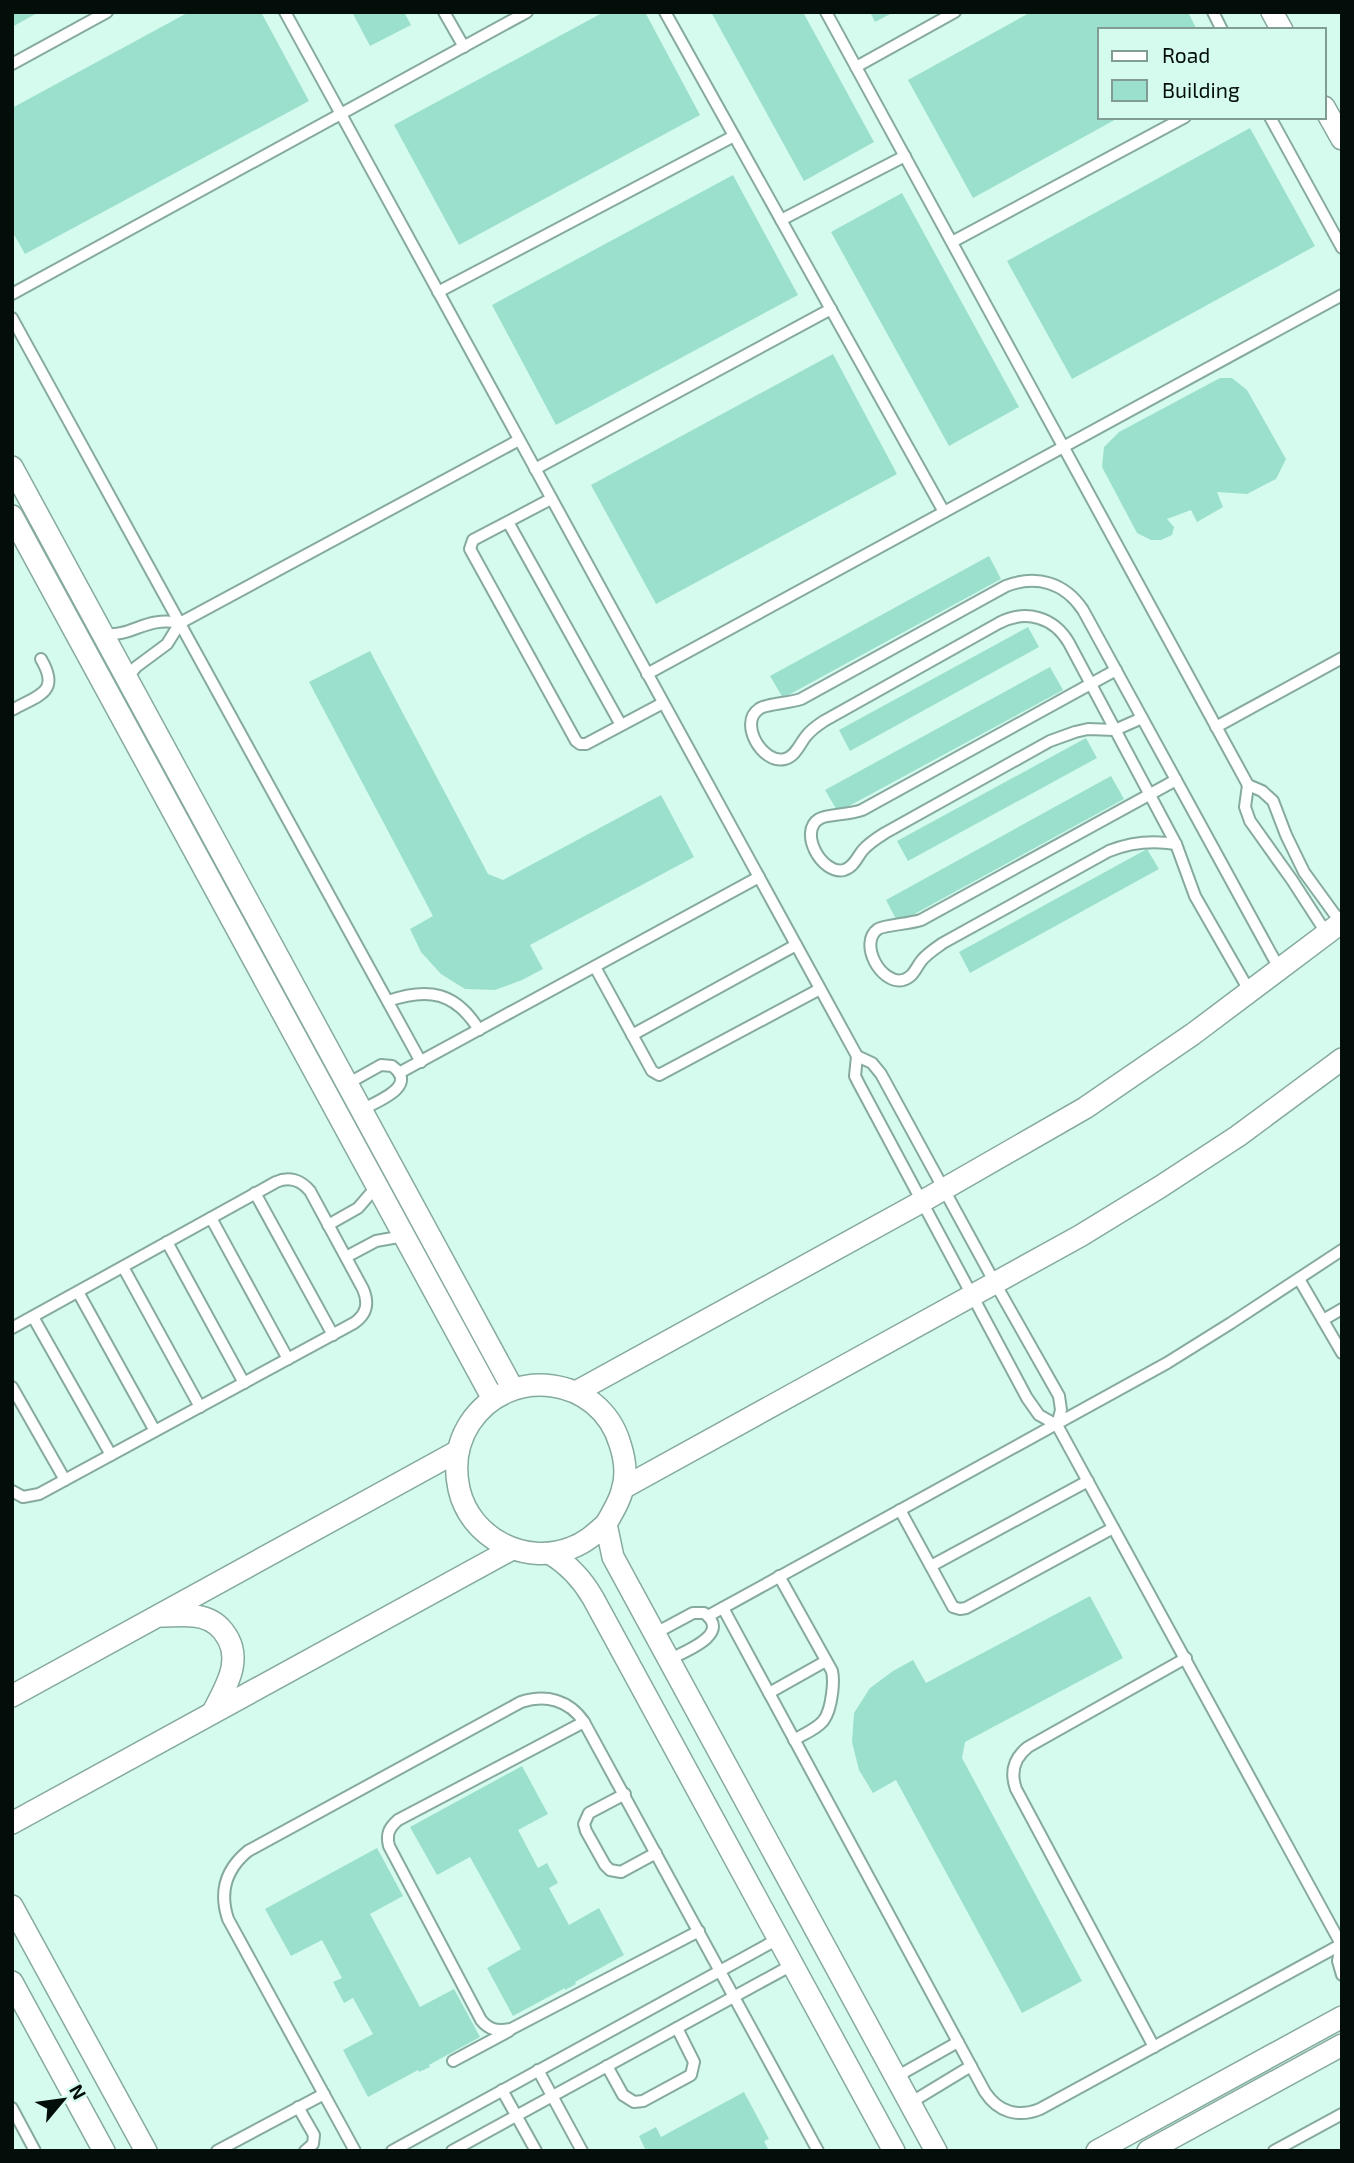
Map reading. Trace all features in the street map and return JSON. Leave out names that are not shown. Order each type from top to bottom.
[{"type":"street","points":[[1272,12],[1281,28]]},
{"type":"street","points":[[1326,111],[1342,139]]},
{"type":"street","points":[[12,467],[513,1389]]},
{"type":"street","points":[[12,516],[493,1399]]},
{"type":"street","points":[[576,1392],[923,1201],[1085,1108],[1250,992],[1336,926]]},
{"type":"street","points":[[623,1488],[1080,1236],[1238,1136],[1342,1059]]},
{"type":"street","points":[[534,1384],[555,1385],[576,1392],[600,1408],[617,1432],[625,1460],[623,1488],[616,1507],[606,1524],[590,1538],[571,1548],[551,1554],[531,1554],[512,1549],[491,1538],[473,1520],[461,1499],[456,1475],[458,1451],[465,1431],[477,1413],[493,1399],[513,1389],[534,1384]]},
{"type":"street","points":[[15,1687],[159,1616],[458,1451]]},
{"type":"street","points":[[606,1524],[613,1557],[936,2151]]},
{"type":"street","points":[[12,1823],[512,1549]]},
{"type":"street","points":[[551,1554],[563,1561],[585,1585],[894,2151]]},
{"type":"street","points":[[159,1616],[195,1616],[209,1620],[229,1639],[233,1651],[233,1665],[230,1678],[213,1713]]},
{"type":"street","points":[[712,1818],[745,1800]]},
{"type":"street","points":[[12,1906],[146,2151]]},
{"type":"street","points":[[12,1982],[104,2151]]},
{"type":"street","points":[[1097,2151],[1342,2017]]},
{"type":"street","points":[[1148,2151],[1342,2045]]},
{"type":"street","points":[[65,2079],[97,2062]]},
{"type":"lane","points":[[12,64],[107,12]]},
{"type":"lane","points":[[285,12],[857,1056],[855,1076],[1034,1410],[1044,1419],[1057,1424],[1342,1944],[1338,1961],[1342,1975]]},
{"type":"lane","points":[[444,12],[464,47]]},
{"type":"lane","points":[[12,294],[527,12]]},
{"type":"lane","points":[[665,12],[944,512]]},
{"type":"lane","points":[[826,12],[1248,785],[1245,807],[1250,821],[1336,926]]},
{"type":"lane","points":[[856,67],[955,12]]},
{"type":"lane","points":[[1213,12],[1221,28]]},
{"type":"lane","points":[[952,242],[1181,119]]},
{"type":"lane","points":[[1271,119],[1342,248]]},
{"type":"lane","points":[[438,292],[734,135]]},
{"type":"lane","points":[[781,220],[905,156]]},
{"type":"lane","points":[[647,674],[1342,295]]},
{"type":"lane","points":[[535,469],[831,309]]},
{"type":"lane","points":[[12,318],[421,1062]]},
{"type":"lane","points":[[127,678],[136,667],[167,644],[180,623],[519,440]]},
{"type":"lane","points":[[551,499],[473,540],[470,549],[576,741],[586,744],[663,703]]},
{"type":"lane","points":[[508,522],[621,726]]},
{"type":"lane","points":[[1250,992],[1195,896],[1175,844],[1150,794],[1064,634],[1057,627],[1039,617],[1018,616],[999,623],[824,721],[810,732],[796,752],[787,759],[775,759],[764,751],[754,737],[751,723],[755,713],[763,706],[801,699],[1006,586],[1027,580],[1059,587],[1077,601],[1280,970]]},
{"type":"lane","points":[[103,634],[118,634],[150,622],[180,623]]},
{"type":"lane","points":[[1216,727],[1342,658]]},
{"type":"lane","points":[[12,710],[41,694],[48,686],[49,675],[41,659]]},
{"type":"lane","points":[[1116,670],[862,810],[819,819],[811,833],[818,854],[829,867],[845,870],[855,863],[869,844],[885,833],[1050,741],[1088,729],[1115,730],[1142,718]]},
{"type":"lane","points":[[1175,844],[1148,841],[1109,851],[943,943],[928,954],[914,973],[904,979],[888,977],[877,964],[870,943],[871,937],[878,929],[921,920],[1176,780]]},
{"type":"lane","points":[[1248,785],[1262,791],[1273,801],[1304,872],[1336,926]]},
{"type":"lane","points":[[399,1073],[759,877]]},
{"type":"lane","points":[[632,1035],[796,945]]},
{"type":"lane","points":[[595,967],[652,1071],[659,1076],[820,989]]},
{"type":"lane","points":[[388,1001],[421,993],[441,996],[466,1012],[479,1030]]},
{"type":"lane","points":[[857,1056],[872,1063],[881,1074],[1059,1396],[1061,1410],[1057,1424]]},
{"type":"lane","points":[[347,1084],[382,1065],[392,1066],[399,1073],[400,1083],[395,1091],[361,1110]]},
{"type":"lane","points":[[12,1328],[282,1179],[301,1182],[310,1191],[366,1295],[366,1308],[359,1320],[332,1335],[29,1498],[18,1496],[12,1491]]},
{"type":"lane","points":[[328,1225],[358,1208],[377,1186]]},
{"type":"lane","points":[[255,1193],[332,1335]]},
{"type":"lane","points":[[211,1218],[288,1359]]},
{"type":"lane","points":[[346,1257],[376,1241],[404,1236]]},
{"type":"lane","points":[[167,1242],[244,1383]]},
{"type":"lane","points":[[708,1616],[1167,1363],[1342,1250]]},
{"type":"lane","points":[[123,1267],[200,1407]]},
{"type":"lane","points":[[1299,1279],[1342,1353]]},
{"type":"lane","points":[[78,1292],[155,1431]]},
{"type":"lane","points":[[1323,1320],[1342,1309]]},
{"type":"lane","points":[[33,1317],[111,1455]]},
{"type":"lane","points":[[12,1387],[65,1480]]},
{"type":"lane","points":[[931,1566],[1088,1481]]},
{"type":"lane","points":[[900,1510],[953,1607],[960,1609],[1113,1528]]},
{"type":"lane","points":[[779,1576],[834,1680],[830,1712],[820,1725],[794,1740]]},
{"type":"lane","points":[[723,1608],[985,2092],[995,2105],[1010,2113],[1020,2114],[1040,2109],[1342,1944]]},
{"type":"lane","points":[[654,1634],[694,1613],[708,1616],[712,1630],[707,1639],[668,1660]]},
{"type":"lane","points":[[1154,2047],[1016,1789],[1013,1773],[1017,1758],[1028,1747],[1186,1658]]},
{"type":"lane","points":[[769,1693],[826,1661]]},
{"type":"lane","points":[[355,2151],[228,1919],[224,1909],[224,1887],[232,1867],[248,1851],[521,1702],[538,1698],[556,1700],[572,1708],[584,1722],[818,2151]]},
{"type":"lane","points":[[511,2029],[493,2029],[481,2020],[389,1846],[388,1831],[398,1820],[584,1722]]},
{"type":"lane","points":[[625,1794],[589,1813],[584,1824],[586,1831],[605,1865],[614,1871],[621,1871],[656,1853]]},
{"type":"lane","points":[[453,2061],[699,1931]]},
{"type":"lane","points":[[392,2151],[778,1939]]},
{"type":"lane","points":[[452,2151],[792,1965]]},
{"type":"lane","points":[[607,2066],[623,2095],[634,2102],[643,2101],[685,2080],[691,2075],[694,2062],[677,2028]]},
{"type":"lane","points":[[896,2077],[958,2042]]},
{"type":"lane","points":[[910,2103],[971,2066]]},
{"type":"lane","points":[[538,2070],[582,2151]]},
{"type":"lane","points":[[502,2090],[536,2151]]},
{"type":"lane","points":[[217,2151],[324,2094]]},
{"type":"lane","points":[[298,2107],[312,2131],[314,2140],[305,2151]]},
{"type":"lane","points":[[12,2108],[35,2151]]},
{"type":"lane","points":[[1273,2151],[1342,2114]]},
{"type":"building","points":[[12,12],[39,12],[12,27]]},
{"type":"building","points":[[189,12],[261,12],[309,101],[25,254],[12,231],[12,108]]},
{"type":"building","points":[[352,12],[404,12],[411,25],[370,46]]},
{"type":"building","points":[[604,12],[645,12],[700,115],[459,245],[394,125]]},
{"type":"building","points":[[711,12],[803,12],[874,142],[804,181]]},
{"type":"building","points":[[870,12],[894,12],[875,22]]},
{"type":"building","points":[[1031,12],[1188,12],[1196,28],[1098,28],[1098,119],[1116,119],[973,198],[908,80]]},
{"type":"building","points":[[1250,128],[1315,246],[1072,379],[1007,261]]},
{"type":"building","points":[[733,175],[798,295],[556,425],[492,305]]},
{"type":"building","points":[[902,193],[1019,407],[949,446],[831,232]]},
{"type":"building","points":[[833,354],[897,474],[656,604],[591,485]]},
{"type":"building","points":[[1220,378],[1232,378],[1247,390],[1286,459],[1276,479],[1247,494],[1217,492],[1223,507],[1197,522],[1191,510],[1167,519],[1174,527],[1172,535],[1161,540],[1151,540],[1137,533],[1102,467],[1104,447],[1119,432]]},
{"type":"building","points":[[989,556],[1001,579],[783,698],[770,676]]},
{"type":"building","points":[[1028,627],[1039,647],[850,751],[839,730]]},
{"type":"building","points":[[370,651],[488,874],[503,880],[661,795],[694,857],[530,945],[543,969],[522,980],[495,990],[465,989],[441,974],[421,952],[410,929],[433,916],[309,682]]},
{"type":"building","points":[[1050,667],[1063,690],[838,812],[825,790]]},
{"type":"building","points":[[1086,738],[1097,758],[908,861],[897,841]]},
{"type":"building","points":[[1111,776],[1124,799],[898,923],[886,900]]},
{"type":"building","points":[[1147,849],[1159,869],[970,973],[959,952]]},
{"type":"building","points":[[1090,1596],[1123,1658],[965,1742],[962,1758],[1082,1981],[1022,2013],[896,1780],[873,1793],[859,1770],[852,1742],[854,1713],[870,1688],[913,1660],[926,1683]]},
{"type":"building","points":[[522,1766],[548,1814],[518,1830],[538,1868],[547,1863],[558,1883],[549,1888],[569,1925],[599,1908],[624,1955],[575,1982],[576,1984],[513,2016],[487,1968],[521,1949],[470,1857],[437,1875],[410,1827]]},
{"type":"building","points":[[377,1848],[403,1896],[370,1914],[420,2007],[454,1989],[480,2037],[429,2065],[430,2067],[419,2072],[418,2070],[368,2097],[343,2050],[373,2034],[353,1998],[344,2003],[333,1982],[342,1978],[322,1940],[291,1956],[265,1909]]},
{"type":"building","points":[[744,2092],[769,2139],[764,2141],[769,2151],[646,2151],[639,2136],[656,2127],[661,2137]]}]
